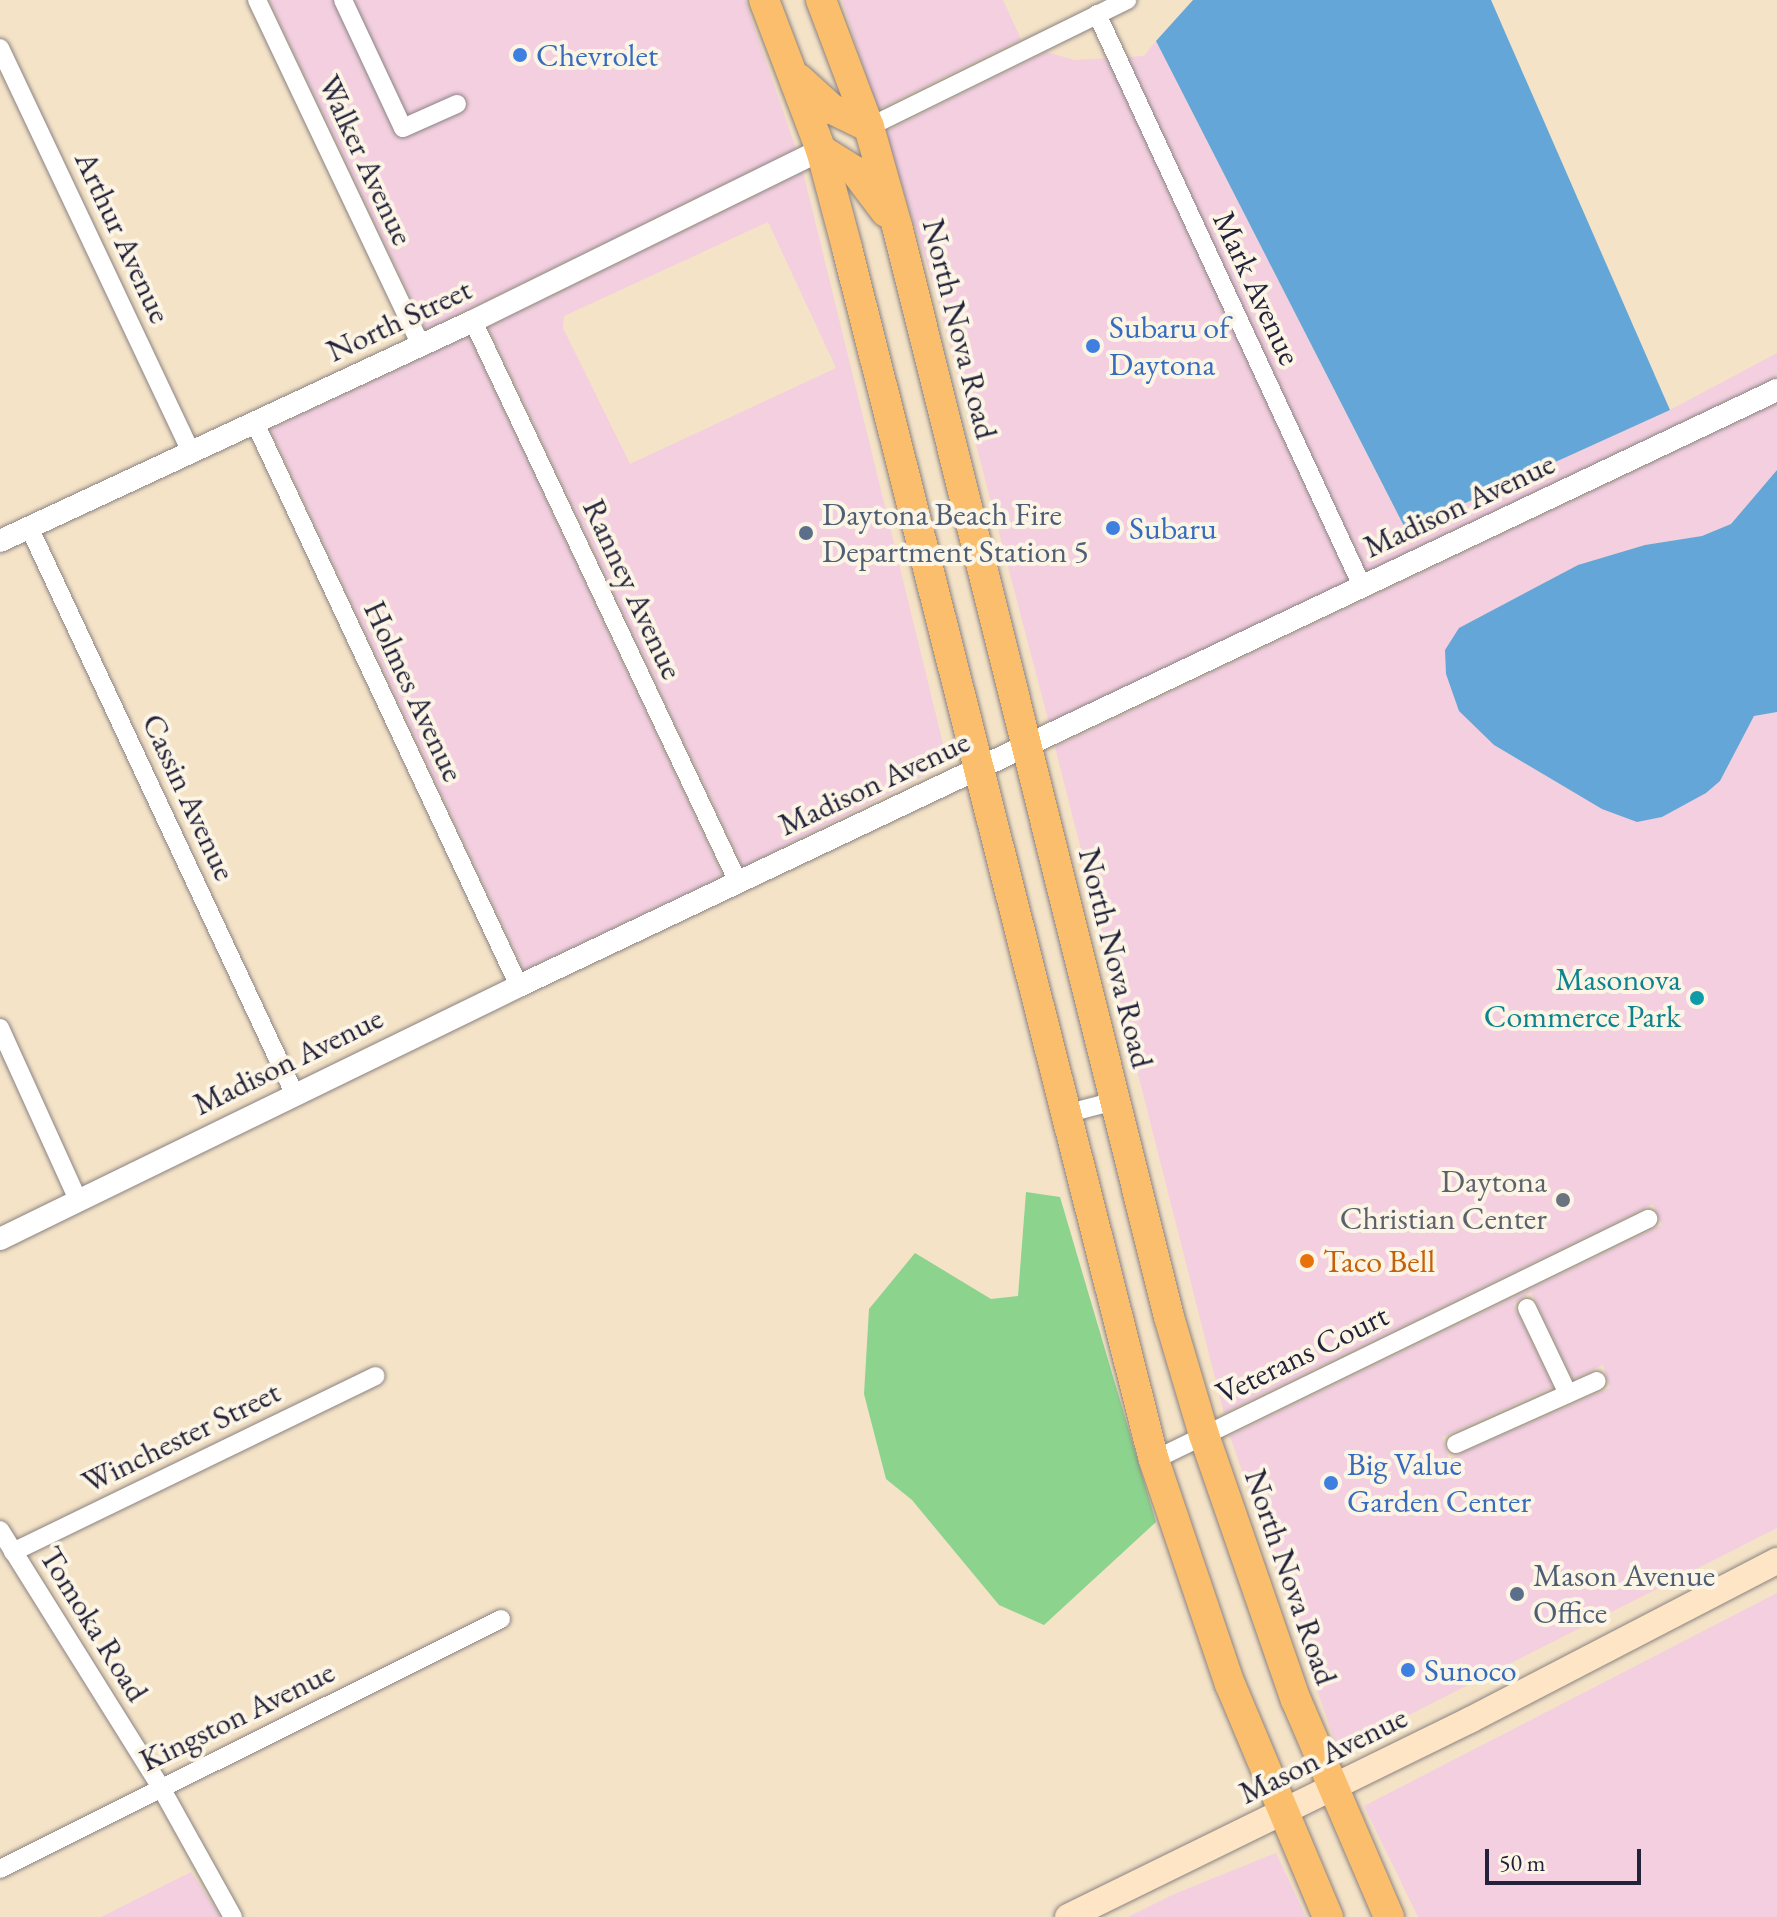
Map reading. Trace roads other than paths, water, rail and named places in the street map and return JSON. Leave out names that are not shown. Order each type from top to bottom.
[{"type":"main road","points":[[764,0],[821,150],[1154,1460],[1230,1684],[1328,1917]]},
{"type":"main road","name":"North Nova Road","points":[[821,0],[869,127],[897,226],[1115,1101],[1204,1435],[1257,1596],[1331,1789],[1389,1917]]},
{"type":"main road","points":[[795,75],[832,109],[869,127]]},
{"type":"main road","points":[[821,150],[855,171],[897,226]]},
{"type":"main road","name":"Mason Avenue","points":[[1068,1917],[1331,1789],[1777,1561]]},
{"type":"street","name":"Walker Avenue","points":[[257,0],[421,345]]},
{"type":"street","points":[[343,0],[403,128],[457,104]]},
{"type":"street","points":[[869,127],[1127,0]]},
{"type":"street","name":"Mark Avenue","points":[[1097,14],[1362,586]]},
{"type":"street","name":"Arthur Avenue","points":[[0,48],[191,452]]},
{"type":"street","name":"North Street","points":[[0,541],[473,321],[821,150]]},
{"type":"street","name":"Ranney Avenue","points":[[473,321],[738,882]]},
{"type":"street","name":"Madison Avenue","points":[[0,1239],[294,1093],[1777,390]]},
{"type":"street","name":"Holmes Avenue","points":[[255,423],[519,986]]},
{"type":"street","name":"Cassin Avenue","points":[[29,527],[294,1093]]},
{"type":"street","points":[[0,1028],[78,1200]]},
{"type":"street","points":[[1065,1114],[1115,1101]]},
{"type":"street","name":"Veterans Court","points":[[1154,1460],[1648,1219]]},
{"type":"street","points":[[1527,1308],[1568,1394]]},
{"type":"street","name":"Winchester Street","points":[[13,1552],[375,1376]]},
{"type":"street","points":[[1456,1444],[1597,1381]]},
{"type":"street","name":"Tomoka Road","points":[[0,1530],[160,1786],[233,1917]]},
{"type":"street","name":"Kingston Avenue","points":[[0,1869],[160,1786],[501,1619]]},
{"type":"water","points":[[1193,0],[1491,0],[1670,410],[1406,530],[1156,41]]},
{"type":"water","points":[[1777,470],[1777,712],[1754,716],[1720,781],[1706,793],[1662,817],[1637,822],[1602,809],[1494,745],[1459,711],[1446,674],[1445,650],[1459,628],[1578,565],[1645,545],[1702,536],[1731,524]]},
{"type":"place","name":"Chevrolet","points":[[520,55]]},
{"type":"place","name":"Subaru of Daytona","points":[[1093,346]]},
{"type":"place","name":"Subaru","points":[[1113,528]]},
{"type":"place","name":"Daytona Beach Fire Department Station 5","points":[[806,533]]},
{"type":"place","name":"Masonova Commerce Park","points":[[1697,998]]},
{"type":"place","name":"Daytona Christian Center","points":[[1563,1200]]},
{"type":"place","name":"Taco Bell","points":[[1307,1261]]},
{"type":"place","name":"Big Value Garden Center","points":[[1331,1483]]},
{"type":"place","name":"Mason Avenue Office","points":[[1517,1594]]},
{"type":"place","name":"Sunoco","points":[[1408,1670]]}]
